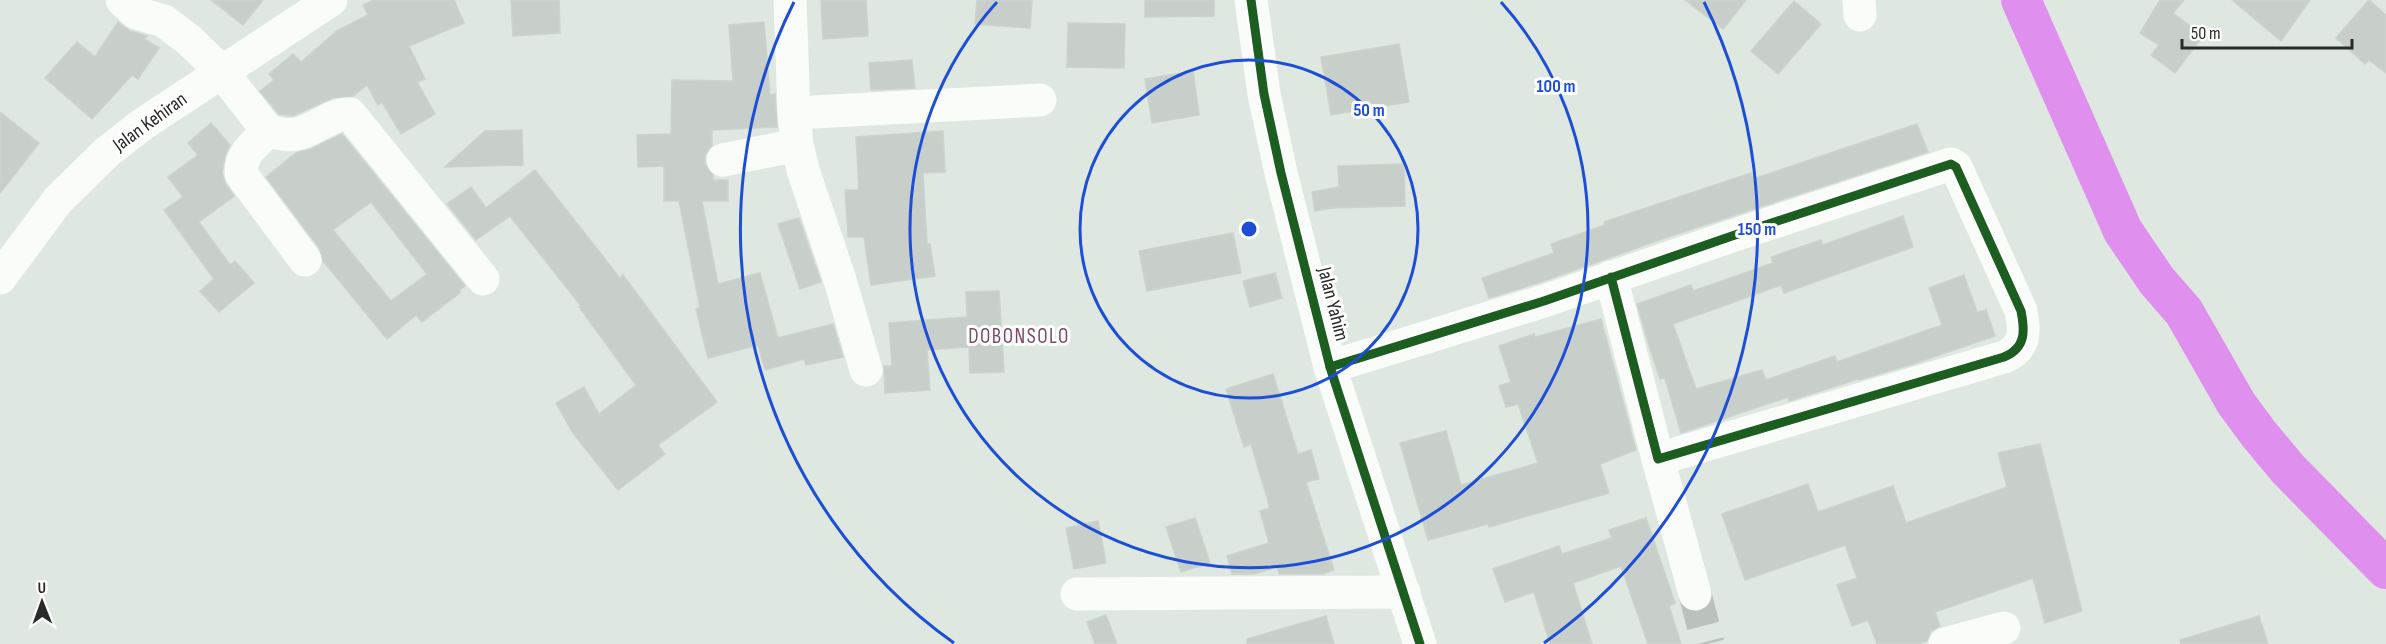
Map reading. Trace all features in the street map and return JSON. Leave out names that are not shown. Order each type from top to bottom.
[{"type":"street","points":[[122,0],[136,13],[172,26],[221,71],[268,131],[290,135],[299,134],[342,113],[350,114],[483,279]]},
{"type":"street","name":"Jalan Kehiran","points":[[0,278],[58,200],[81,176],[143,124],[332,0]]},
{"type":"street","points":[[790,0],[797,145],[866,370]]},
{"type":"street","name":"Jalan Yahim","points":[[1251,0],[1264,94],[1281,173],[1330,367],[1419,644]]},
{"type":"street","points":[[794,113],[1040,100]]},
{"type":"street","points":[[268,131],[245,155],[240,163],[241,174],[305,260]]},
{"type":"street","points":[[723,160],[797,145]]},
{"type":"street","points":[[1330,367],[1496,317],[1951,164],[1956,167],[2021,311],[2024,329],[2021,343],[2013,353],[1658,459]]},
{"type":"street","points":[[1611,277],[1695,594]]},
{"type":"street","points":[[1077,594],[1404,592]]},
{"type":"street","points":[[1945,644],[2004,628]]},
{"type":"building","points":[[211,0],[263,0],[243,25]]},
{"type":"building","points":[[374,0],[454,0],[464,23],[409,46],[425,79],[417,82],[435,114],[401,134],[382,102],[378,105],[367,85],[353,96],[332,98],[293,116],[279,114],[260,91],[274,80],[269,74],[293,54],[301,62],[337,31],[368,15],[363,5]]},
{"type":"building","points":[[511,0],[559,0],[560,33],[513,36]]},
{"type":"building","points":[[821,0],[866,0],[868,36],[823,39]]},
{"type":"building","points":[[977,0],[1032,0],[1030,28],[975,24]]},
{"type":"building","points":[[1145,0],[1214,0],[1214,16],[1145,17]]},
{"type":"building","points":[[1685,0],[1746,0],[1723,29]]},
{"type":"building","points":[[2160,0],[2184,0],[2173,13],[2203,36],[2175,73],[2151,55],[2159,45],[2140,33]]},
{"type":"building","points":[[2232,0],[2310,0],[2281,41]]},
{"type":"building","points":[[2369,0],[2386,15],[2386,73],[2369,60],[2365,64],[2336,38]]},
{"type":"building","points":[[1794,1],[1821,24],[1778,74],[1751,51]]},
{"type":"building","points":[[118,22],[130,31],[147,36],[144,39],[159,48],[138,79],[132,75],[92,119],[45,78],[77,42],[95,57]]},
{"type":"building","points":[[764,22],[770,95],[775,94],[777,127],[712,130],[712,145],[705,155],[705,164],[713,175],[713,180],[728,180],[728,201],[702,201],[718,284],[760,273],[778,338],[833,324],[843,357],[806,365],[804,359],[765,370],[758,345],[708,358],[696,309],[700,308],[679,201],[664,201],[664,166],[638,167],[637,135],[671,134],[672,80],[733,81],[729,25]]},
{"type":"building","points":[[1068,23],[1125,24],[1124,68],[1067,67]]},
{"type":"building","points":[[1399,44],[1409,102],[1331,115],[1321,57]]},
{"type":"building","points":[[912,60],[915,88],[871,90],[869,63]]},
{"type":"building","points":[[1193,71],[1199,115],[1152,123],[1145,79]]},
{"type":"building","points":[[0,112],[39,143],[0,193]]},
{"type":"building","points":[[211,123],[230,145],[222,173],[226,185],[234,196],[199,222],[230,265],[235,261],[254,283],[219,312],[200,291],[214,279],[164,210],[183,197],[168,177],[198,155],[188,143]]},
{"type":"building","points":[[1917,124],[1928,152],[1489,298],[1482,278],[1554,253],[1551,244],[1605,225],[1604,222],[1751,173],[1753,179]]},
{"type":"building","points":[[522,130],[523,165],[445,167],[485,131]]},
{"type":"building","points":[[943,131],[945,172],[923,173],[927,244],[930,244],[935,276],[871,285],[864,237],[848,237],[845,190],[859,190],[856,137]]},
{"type":"building","points":[[342,134],[465,286],[459,290],[461,292],[422,322],[416,315],[387,339],[323,261],[320,249],[266,177],[296,153],[311,149]],"holes":[[[371,202],[427,274],[391,301],[333,230]]]},
{"type":"building","points":[[1404,164],[1405,206],[1331,208],[1315,211],[1312,192],[1339,187],[1338,166]]},
{"type":"building","points":[[535,170],[620,278],[623,275],[717,402],[658,445],[665,454],[618,490],[573,433],[556,403],[584,387],[599,414],[636,385],[579,307],[581,306],[510,216],[476,240],[447,204],[471,187],[486,208]]},
{"type":"building","points":[[1903,216],[1913,247],[1784,293],[1781,285],[1673,324],[1696,389],[1762,370],[1766,380],[1835,356],[1837,362],[1942,325],[1929,288],[1964,275],[1977,312],[1986,310],[1995,336],[1913,364],[1789,401],[1788,397],[1681,433],[1665,378],[1660,379],[1637,304],[1691,285],[1693,291],[1773,263],[1771,257],[1821,240],[1823,245]]},
{"type":"building","points":[[799,218],[821,282],[800,289],[778,224]]},
{"type":"building","points":[[1233,233],[1241,273],[1147,291],[1139,251]]},
{"type":"building","points":[[1275,273],[1282,298],[1250,307],[1243,281]]},
{"type":"building","points":[[999,291],[1004,372],[970,373],[969,347],[927,350],[930,390],[885,393],[884,366],[892,366],[889,323],[967,317],[966,292]]},
{"type":"building","points":[[1601,319],[1636,450],[1600,464],[1609,493],[1489,527],[1488,524],[1428,540],[1400,443],[1446,431],[1461,485],[1538,463],[1518,404],[1506,407],[1499,386],[1511,382],[1499,346],[1534,334],[1535,337]]},
{"type":"building","points":[[1273,374],[1298,454],[1311,450],[1319,479],[1306,482],[1334,570],[1323,574],[1279,574],[1277,567],[1254,574],[1232,574],[1227,556],[1269,543],[1260,511],[1270,508],[1251,444],[1244,447],[1226,389]]},
{"type":"building","points":[[2040,444],[2082,611],[2045,623],[2033,578],[1935,612],[1940,626],[1931,631],[1927,641],[1918,644],[1877,644],[1868,620],[1852,626],[1837,585],[1857,578],[1845,545],[1745,580],[1722,514],[1808,484],[1818,512],[1893,486],[1906,523],[2007,487],[1998,453]]},
{"type":"building","points":[[1195,518],[1210,563],[1181,572],[1166,527]]},
{"type":"building","points":[[1646,518],[1675,603],[1669,606],[1681,644],[1648,644],[1621,566],[1573,583],[1592,644],[1550,644],[1534,592],[1505,602],[1493,569],[1559,546],[1562,554],[1612,538],[1609,530]]},
{"type":"building","points":[[1098,521],[1106,563],[1074,569],[1066,528]]},
{"type":"building","points":[[1106,615],[1117,644],[1095,644],[1087,622]]},
{"type":"building","points":[[1326,616],[1334,644],[1247,644],[1247,639]]},
{"type":"building","points":[[2259,616],[2268,644],[2181,644],[2180,640]]},
{"type":"waterway","points":[[2021,0],[2123,231],[2157,281],[2184,312],[2236,403],[2258,433],[2288,469],[2386,569]]},
{"type":"tunnel","points":[[1695,594],[1708,644]]},
{"type":"cycle path","points":[[1251,0],[1264,94],[1281,173],[1330,367],[1420,644]]},
{"type":"cycle path","points":[[1330,367],[1544,301],[1732,236],[1951,164],[1956,167],[2021,311],[2023,332],[2017,349],[2004,357],[1658,459],[1611,277]]},
{"type":"district","name":"DOBONSOLO","points":[[1019,336]]}]
